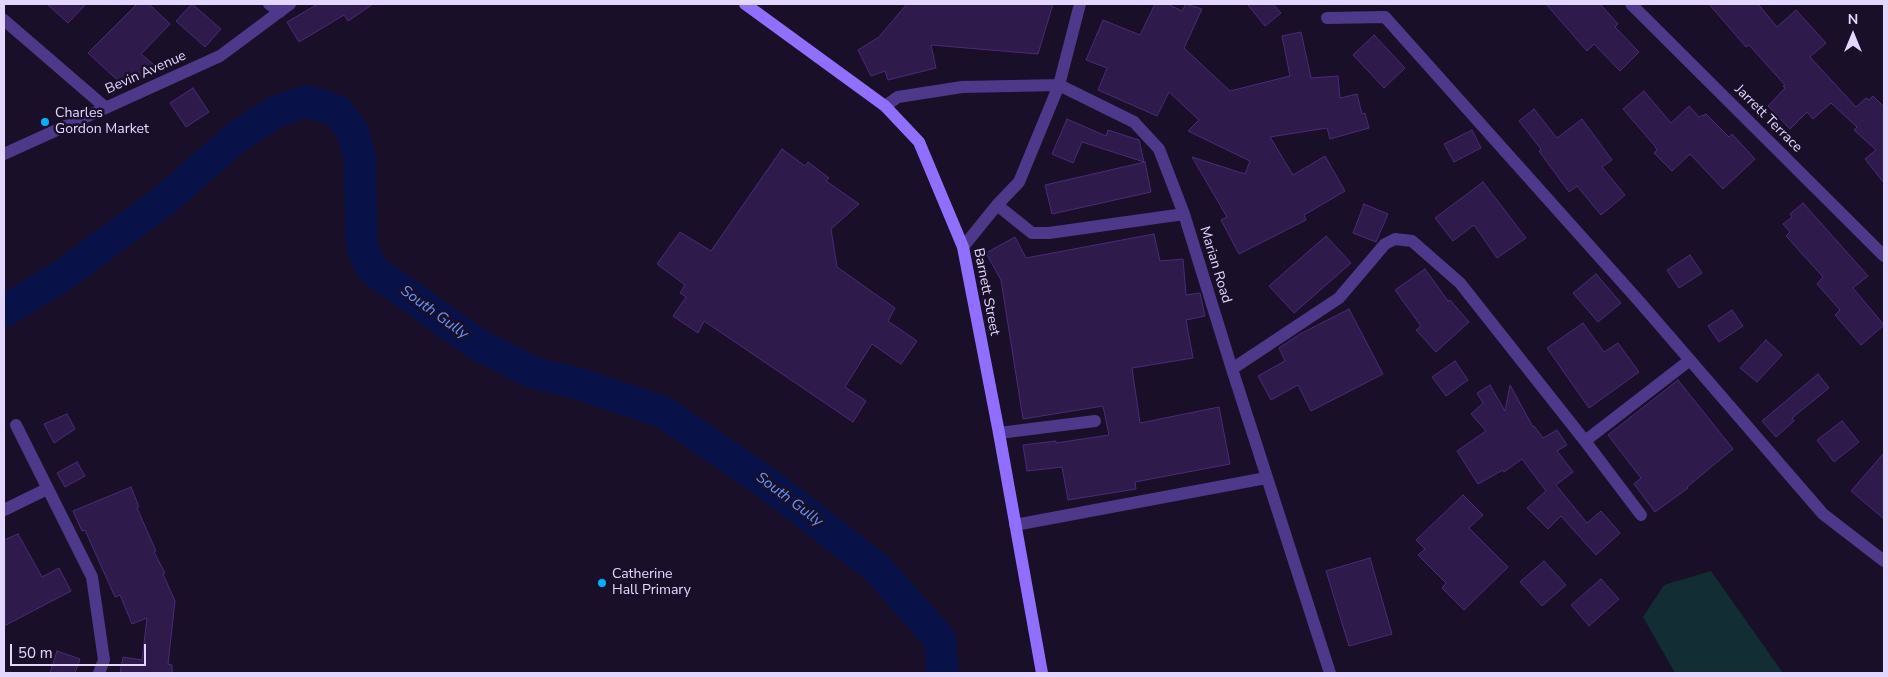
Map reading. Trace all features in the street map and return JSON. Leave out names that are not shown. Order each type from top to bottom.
[{"type":"main road","name":"Barnett Street","points":[[745,4],[885,106],[920,142],[962,247],[999,433],[1042,673]]},
{"type":"street","points":[[269,4],[285,8]]},
{"type":"street","points":[[962,247],[1019,182],[1059,85],[1080,4]]},
{"type":"street","name":"Jarrett Terrace","points":[[1631,4],[1884,256]]},
{"type":"street","name":"Bevin Avenue","points":[[4,154],[220,56],[285,8]]},
{"type":"street","points":[[1327,18],[1385,17],[1690,360],[1823,514],[1884,561]]},
{"type":"street","points":[[4,20],[106,108]]},
{"type":"street","name":"Marian Road","points":[[885,106],[898,97],[962,87],[1059,85],[1134,122],[1159,149],[1184,214],[1266,478],[1330,673]]},
{"type":"street","points":[[997,205],[1032,233],[1049,233],[1184,214]]},
{"type":"street","points":[[1232,370],[1339,298],[1385,244],[1395,239],[1412,241],[1460,283],[1586,441],[1641,515]]},
{"type":"street","points":[[1586,441],[1690,360]]},
{"type":"street","points":[[999,433],[1094,421]]},
{"type":"street","points":[[16,426],[92,577],[104,660],[99,673]]},
{"type":"street","points":[[1015,525],[1266,478]]},
{"type":"street","points":[[4,510],[47,489]]},
{"type":"green space","points":[[1711,571],[1783,673],[1675,673],[1643,617],[1664,585]]},
{"type":"building","points":[[47,4],[86,4],[68,23]]},
{"type":"building","points":[[137,4],[149,4],[170,24],[141,54],[159,69],[125,87],[88,53]]},
{"type":"building","points":[[192,4],[221,29],[205,47],[176,21]]},
{"type":"building","points":[[318,4],[373,4],[348,21],[344,15],[299,42],[287,22]]},
{"type":"building","points":[[907,4],[1053,4],[1038,54],[931,45],[936,68],[888,80],[885,71],[871,76],[858,50],[879,37]]},
{"type":"building","points":[[1155,4],[1167,4],[1182,11],[1186,4],[1202,9],[1184,48],[1230,91],[1290,76],[1282,36],[1301,32],[1311,78],[1338,76],[1340,98],[1357,94],[1362,114],[1365,113],[1369,128],[1330,139],[1327,128],[1270,137],[1293,175],[1325,156],[1345,191],[1304,215],[1306,220],[1239,254],[1221,220],[1227,217],[1192,157],[1245,174],[1250,161],[1188,131],[1199,120],[1169,92],[1157,116],[1098,90],[1107,68],[1086,60],[1103,20],[1140,35]]},
{"type":"building","points":[[1247,4],[1273,4],[1281,13],[1265,26]]},
{"type":"building","points":[[1546,4],[1600,4],[1618,24],[1615,27],[1639,52],[1620,71],[1594,44],[1587,51]]},
{"type":"building","points":[[1709,4],[1758,4],[1777,27],[1796,10],[1826,43],[1810,57],[1856,107],[1866,98],[1869,100],[1873,96],[1884,107],[1884,183],[1865,159],[1876,150],[1854,130],[1857,127],[1831,103],[1813,119],[1807,112],[1790,129],[1768,106],[1785,88],[1783,86],[1785,85],[1749,45],[1746,47]]},
{"type":"building","points":[[1374,35],[1405,68],[1384,88],[1353,55]]},
{"type":"building","points":[[193,88],[209,112],[186,127],[170,103]]},
{"type":"building","points":[[1644,91],[1671,123],[1689,106],[1699,117],[1706,114],[1729,137],[1732,134],[1755,159],[1723,189],[1690,154],[1672,171],[1654,153],[1657,150],[1654,145],[1623,109]]},
{"type":"building","points":[[1534,109],[1557,138],[1582,119],[1612,160],[1602,167],[1625,195],[1601,215],[1577,186],[1569,192],[1539,151],[1541,149],[1519,121]]},
{"type":"building","points":[[1067,119],[1106,136],[1108,130],[1139,140],[1144,162],[1082,142],[1073,163],[1052,154]]},
{"type":"building","points":[[1472,130],[1481,148],[1454,162],[1444,144]]},
{"type":"building","points":[[782,149],[805,166],[808,162],[829,178],[826,181],[859,204],[831,229],[837,267],[895,308],[888,321],[917,341],[901,364],[872,344],[845,387],[866,401],[853,422],[704,321],[698,333],[673,316],[686,297],[680,293],[685,285],[657,264],[680,232],[711,251]]},
{"type":"building","points":[[1145,162],[1151,192],[1052,214],[1045,185]]},
{"type":"building","points":[[1483,182],[1526,238],[1497,258],[1474,225],[1453,241],[1435,218]]},
{"type":"building","points":[[1803,203],[1868,276],[1853,288],[1884,325],[1861,345],[1835,315],[1840,310],[1817,284],[1823,277],[1786,236],[1790,232],[1783,224],[1792,217],[1790,214]]},
{"type":"building","points":[[1364,204],[1388,214],[1376,242],[1353,233]]},
{"type":"building","points":[[1154,234],[1160,261],[1183,259],[1186,295],[1200,293],[1205,316],[1186,320],[1193,358],[1132,368],[1140,423],[1219,407],[1230,464],[1135,482],[1136,489],[1068,500],[1062,467],[1027,471],[1023,445],[1056,441],[1056,443],[1109,435],[1103,406],[1023,419],[1001,280],[986,253],[1015,237],[1026,258]]},
{"type":"building","points":[[1326,236],[1351,263],[1294,313],[1269,286]]},
{"type":"building","points":[[1690,255],[1702,273],[1679,288],[1667,270]]},
{"type":"building","points":[[1425,269],[1448,301],[1450,300],[1469,322],[1436,352],[1416,330],[1421,326],[1395,290]]},
{"type":"building","points":[[1596,274],[1621,303],[1598,322],[1573,293]]},
{"type":"building","points":[[1349,309],[1383,374],[1311,411],[1298,385],[1271,400],[1258,376],[1285,361],[1279,348],[1300,334]]},
{"type":"building","points":[[1732,310],[1743,326],[1719,342],[1708,326]]},
{"type":"building","points":[[1583,323],[1604,352],[1618,343],[1639,372],[1589,408],[1547,348]]},
{"type":"building","points":[[1766,340],[1782,355],[1757,382],[1740,368]]},
{"type":"building","points":[[1455,361],[1468,380],[1446,396],[1432,377]]},
{"type":"building","points":[[1818,374],[1829,388],[1792,418],[1794,421],[1776,437],[1762,421]]},
{"type":"building","points":[[1678,380],[1733,449],[1688,488],[1655,512],[1634,484],[1641,478],[1608,435]]},
{"type":"building","points":[[1490,385],[1505,411],[1510,385],[1533,427],[1543,438],[1557,430],[1567,445],[1557,451],[1573,472],[1556,485],[1587,523],[1601,511],[1620,533],[1596,555],[1561,516],[1548,529],[1527,508],[1546,491],[1522,459],[1504,472],[1503,470],[1478,484],[1457,451],[1486,431],[1471,414],[1483,403],[1477,393]]},
{"type":"building","points":[[67,414],[75,429],[54,443],[44,424]]},
{"type":"building","points":[[1842,421],[1859,442],[1834,462],[1817,440]]},
{"type":"building","points":[[1884,453],[1884,519],[1851,491]]},
{"type":"building","points":[[77,462],[85,476],[65,487],[57,473]]},
{"type":"building","points":[[131,487],[139,507],[137,508],[175,601],[168,664],[172,665],[172,673],[120,673],[123,657],[142,660],[147,618],[132,624],[120,595],[115,597],[85,530],[82,531],[73,511]]},
{"type":"building","points":[[1463,495],[1483,515],[1469,528],[1508,567],[1464,610],[1442,588],[1446,583],[1418,555],[1425,549],[1416,540]]},
{"type":"building","points":[[18,534],[42,577],[59,568],[71,591],[4,626],[4,540]]},
{"type":"building","points":[[1370,558],[1392,634],[1349,646],[1326,571]]},
{"type":"building","points":[[1544,561],[1566,585],[1542,606],[1520,582]]},
{"type":"building","points":[[1601,579],[1619,599],[1589,626],[1571,605]]},
{"type":"building","points":[[57,651],[80,659],[75,673],[50,673]]},
{"type":"waterway","name":"South Gully","points":[[4,311],[62,276],[166,199],[238,136],[277,111],[307,101],[337,111],[353,132],[360,158],[363,250],[372,269],[477,344],[534,373],[576,383],[663,412],[767,483],[876,567],[940,639],[943,673]]},
{"type":"place","name":"Charles Gordon Market","points":[[45,122]]},
{"type":"place","name":"Catherine Hall Primary","points":[[602,583]]}]
